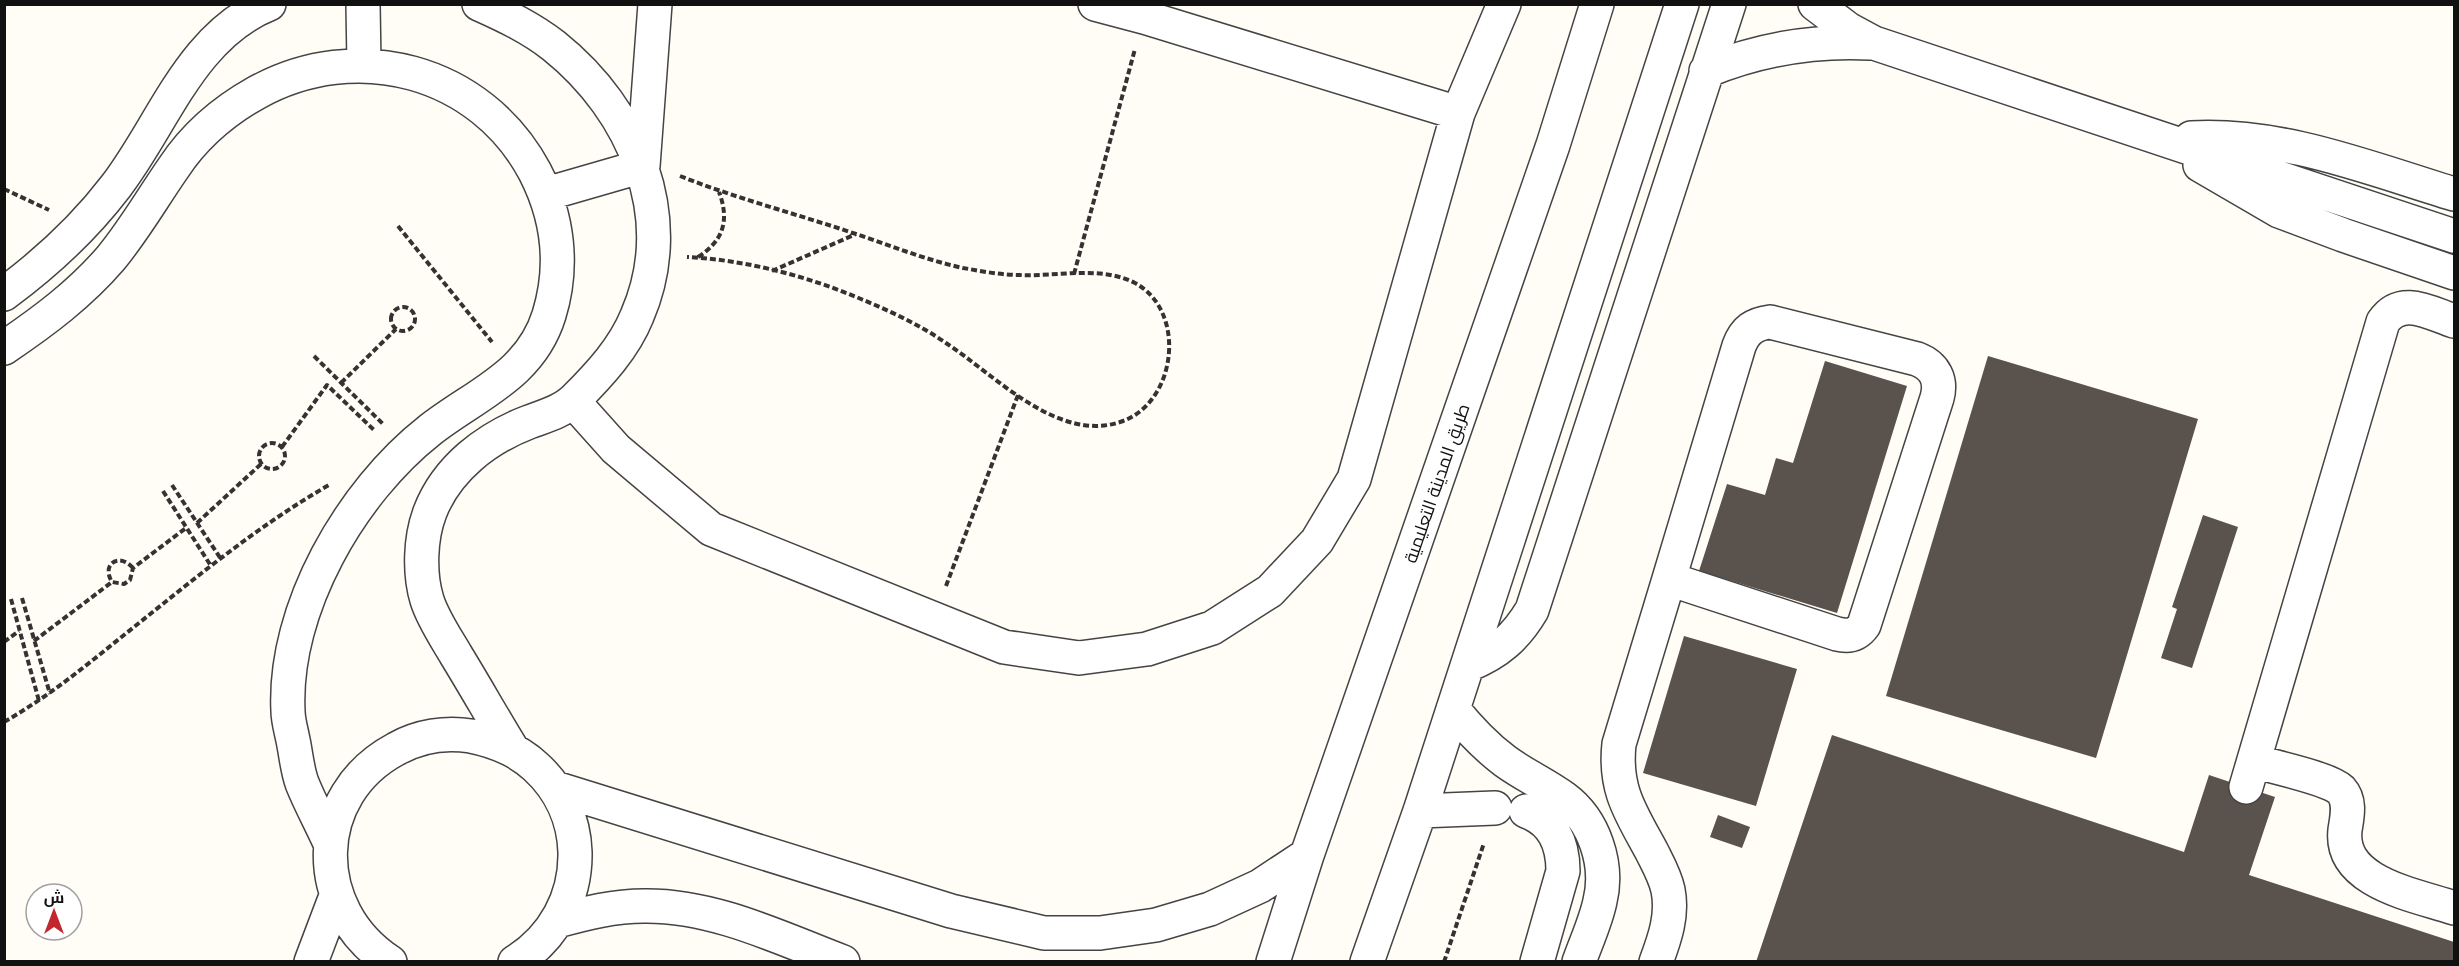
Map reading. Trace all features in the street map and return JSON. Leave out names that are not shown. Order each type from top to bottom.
[{"type":"street","points":[[363,4],[364,65]]},
{"type":"street","points":[[479,4],[511,18],[554,45],[591,80],[621,121],[643,163]]},
{"type":"street","points":[[512,749],[427,601],[421,556],[430,512],[452,473],[487,443],[527,423],[554,413],[573,401],[612,360],[638,316],[652,256],[653,216],[643,163],[655,4]]},
{"type":"street","points":[[1095,4],[1458,113]]},
{"type":"street","points":[[573,401],[616,449],[711,529],[1004,647],[1079,658],[1147,649],[1212,628],[1270,591],[1317,541],[1354,479],[1458,113],[1504,4]]},
{"type":"street","name":"طريق المدينة التعليمية","points":[[1273,962],[1307,855],[1553,145],[1597,4]]},
{"type":"street","points":[[1367,962],[1420,811],[1682,4]]},
{"type":"street","points":[[1468,665],[1488,657],[1506,644],[1521,629],[1532,610],[1729,4]]},
{"type":"street","points":[[1815,4],[1848,29],[1874,43],[2454,236]]},
{"type":"street","points":[[4,294],[34,272],[82,226],[116,186],[199,57],[249,9]]},
{"type":"street","points":[[1706,71],[1738,58],[1797,44],[1840,41],[1874,43]]},
{"type":"street","points":[[6,337],[56,313],[84,287],[135,227],[176,164],[199,136],[227,112],[258,92],[292,78],[327,68],[364,65],[411,71],[455,89],[493,116],[524,152],[546,194],[557,235],[557,276],[548,317],[530,354],[502,382],[428,431],[398,460],[332,545],[307,597],[292,653],[288,712],[302,781],[330,843]]},
{"type":"street","points":[[2164,140],[2232,138],[2299,147],[2454,194]]},
{"type":"street","points":[[2164,140],[2220,178],[2279,211],[2454,273]]},
{"type":"street","points":[[546,194],[643,163]]},
{"type":"street","points":[[2454,321],[2411,307],[2402,307],[2388,315],[2383,322],[2250,774],[2325,782],[2339,789],[2344,795],[2348,810],[2345,847],[2352,864],[2374,880],[2454,908]]},
{"type":"street","points":[[1656,962],[1668,924],[1668,889],[1663,873],[1622,791],[1617,760],[1619,744],[1742,338],[1754,326],[1770,322],[1917,359],[1925,362],[1937,374],[1939,382],[1937,398],[1864,625],[1859,631],[1845,636],[1837,634],[1669,579]]},
{"type":"street","points":[[1453,709],[1493,752],[1516,769],[1566,799],[1590,828],[1598,845],[1603,882],[1601,900],[1579,962]]},
{"type":"street","points":[[390,962],[366,943],[349,921],[336,896],[330,870],[330,843],[337,817],[348,793],[358,779],[385,755],[408,742],[434,736],[460,734],[487,739],[512,749],[528,760],[555,789],[572,825],[575,864],[573,884],[567,903],[544,939],[515,962]]},
{"type":"street","points":[[555,789],[951,911],[1044,933],[1100,933],[1156,925],[1210,909],[1260,886],[1307,855]]},
{"type":"street","points":[[1420,811],[1510,809],[1545,821],[1554,831],[1563,857],[1563,871],[1537,962]]},
{"type":"street","points":[[311,962],[336,896]]},
{"type":"street","points":[[557,921],[600,910],[644,906],[688,909],[731,920],[843,962]]},
{"type":"path","points":[[1074,274],[1144,17]]},
{"type":"path","points":[[643,163],[719,191],[857,234],[909,254],[963,268],[1017,275],[1116,275],[1137,284],[1153,299],[1164,319],[1169,359],[1165,377],[1156,394],[1144,408],[1129,419],[1111,425],[1071,422],[1052,416],[1018,395],[943,341],[903,318],[861,299],[772,271],[697,257],[652,256]]},
{"type":"path","points":[[4,189],[82,226]]},
{"type":"path","points":[[697,257],[710,249],[720,236],[724,221],[724,206],[719,191]]},
{"type":"path","points":[[398,226],[514,369]]},
{"type":"path","points":[[772,271],[857,234]]},
{"type":"path","points":[[341,383],[396,329],[409,330],[415,319],[409,308],[397,308],[392,313],[392,325],[396,329]]},
{"type":"path","points":[[314,356],[341,383],[398,460]]},
{"type":"path","points":[[282,447],[327,385],[398,460]]},
{"type":"path","points":[[934,618],[1018,395]]},
{"type":"path","points":[[267,443],[275,443],[282,447],[285,455],[283,463],[277,468],[269,469],[261,464],[258,457],[260,449],[267,443]]},
{"type":"path","points":[[4,722],[50,694],[211,566],[276,518],[337,481],[398,460]]},
{"type":"path","points":[[197,523],[261,464]]},
{"type":"path","points":[[172,485],[221,559]]},
{"type":"path","points":[[163,491],[211,566]]},
{"type":"path","points":[[34,641],[112,582],[124,584],[130,580],[133,568],[186,528]]},
{"type":"path","points":[[112,582],[108,575],[109,568],[114,562],[121,560],[133,568]]},
{"type":"path","points":[[22,598],[50,694]]},
{"type":"path","points":[[11,599],[39,701]]},
{"type":"path","points":[[4,642],[20,631]]},
{"type":"path","points":[[1444,962],[1510,809]]},
{"type":"building","points":[[1988,356],[2198,419],[2096,758],[1886,696]]},
{"type":"building","points":[[1825,361],[1907,386],[1837,613],[1699,571],[1727,484],[1765,495],[1776,458],[1793,463]]},
{"type":"building","points":[[2203,515],[2238,527],[2192,668],[2161,658],[2177,609],[2172,607]]},
{"type":"building","points":[[1684,636],[1797,669],[1756,806],[1643,773]]},
{"type":"building","points":[[1832,735],[2184,852],[2209,775],[2275,797],[2249,875],[2454,942],[2454,962],[1756,962]]},
{"type":"building","points":[[1718,815],[1750,827],[1742,848],[1710,837]]}]
